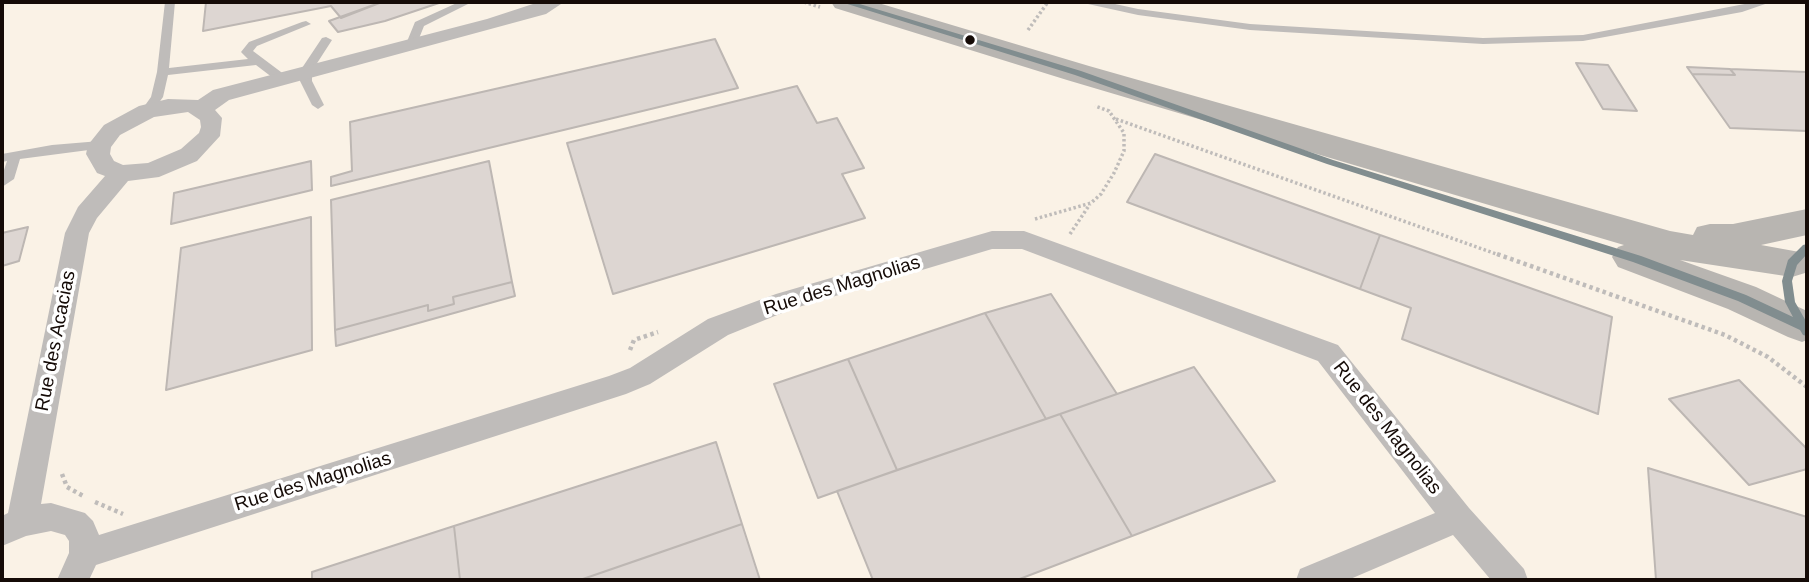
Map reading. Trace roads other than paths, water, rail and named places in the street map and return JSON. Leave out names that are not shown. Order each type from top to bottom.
[{"type":"main road","points":[[836,7],[1085,89],[1330,162],[1637,259],[1742,298],[1805,329]]},
{"type":"main road","points":[[1085,89],[1437,176],[1670,245],[1800,256],[1787,281],[1790,302],[1805,329]]},
{"type":"main road","points":[[1437,176],[1506,186],[1639,225],[1694,236],[1733,237],[1807,222]]},
{"type":"street","points":[[494,23],[533,2]]},
{"type":"street","points":[[201,109],[221,95],[494,23],[538,10],[554,2]]},
{"type":"street","points":[[189,105],[201,109],[211,118],[212,127],[209,136],[189,155],[151,172],[121,173],[104,167],[98,154],[100,145],[112,130],[147,111],[189,105]]},
{"type":"street","name":"Rue des Acacias","points":[[12,527],[77,233],[87,213],[121,173]]},
{"type":"street","name":"Rue des Magnolias","points":[[79,567],[616,386],[640,376],[699,336],[785,301],[992,240],[1024,240],[1328,353],[1458,519],[1512,580]]},
{"type":"street","points":[[12,527],[51,517],[74,523],[82,531],[86,541],[79,567]]},
{"type":"street","points":[[1311,580],[1458,519]]},
{"type":"lane","points":[[147,111],[157,97],[163,72],[170,2]]},
{"type":"lane","points":[[412,44],[419,23],[467,2]]},
{"type":"lane","points":[[1092,2],[1138,12],[1250,27],[1483,41],[1583,38],[1742,9],[1766,2]]},
{"type":"lane","points":[[281,78],[247,52],[253,44],[306,24]]},
{"type":"lane","points":[[318,105],[306,81],[306,71],[326,40]]},
{"type":"lane","points":[[163,72],[258,61]]},
{"type":"lane","points":[[2,183],[10,176],[8,157],[100,145]]}]
